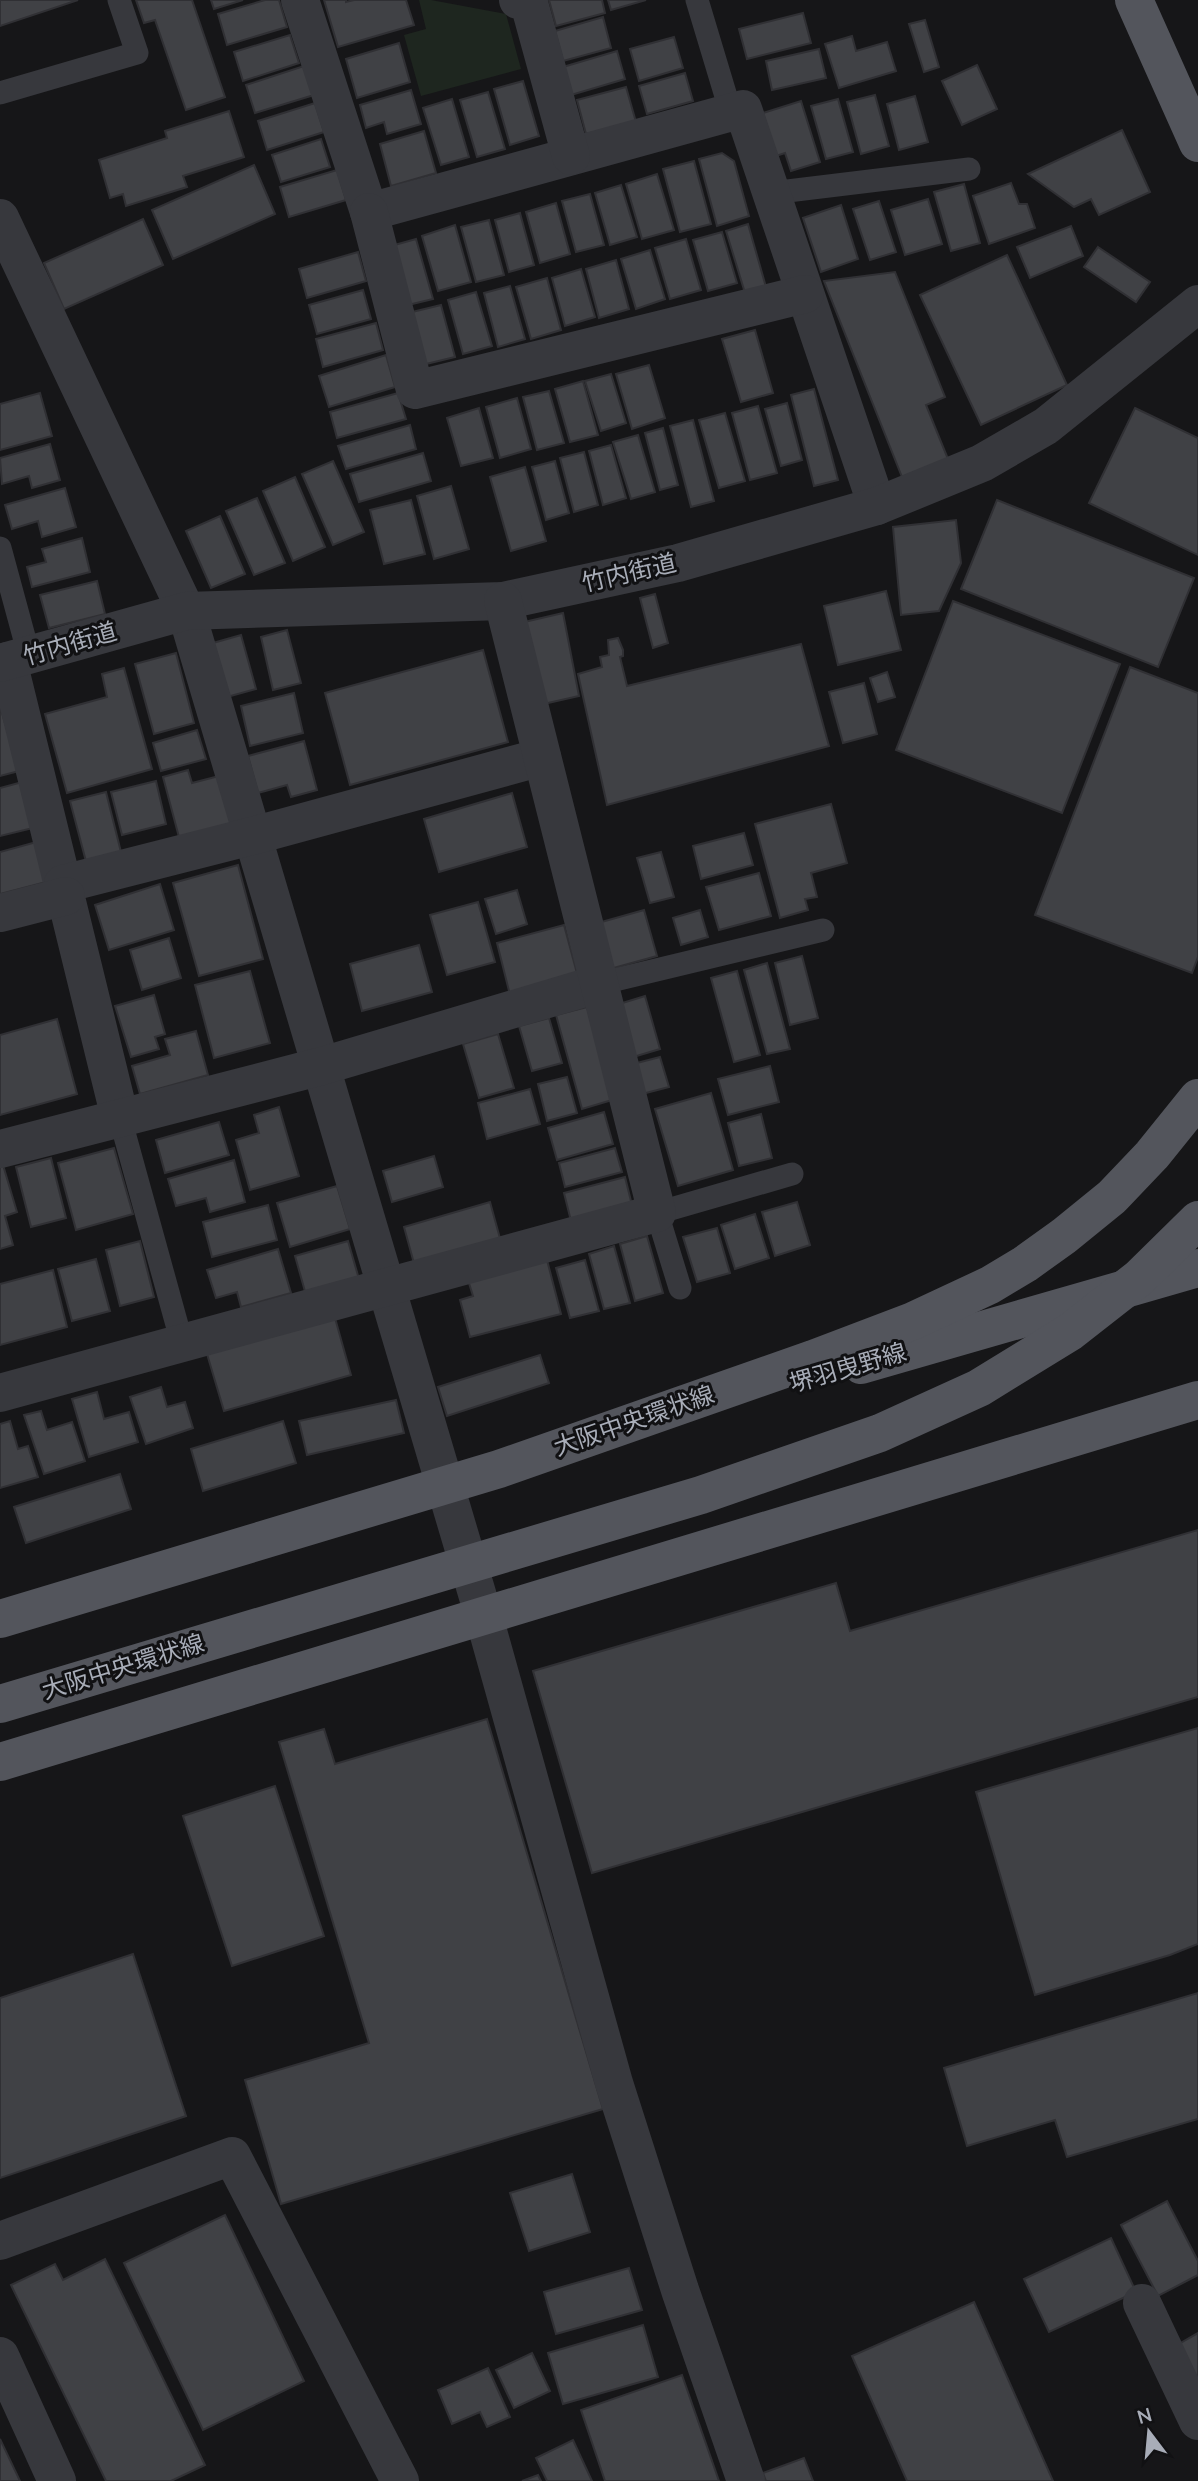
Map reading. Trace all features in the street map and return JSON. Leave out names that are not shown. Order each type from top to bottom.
[{"type":"main road","points":[[1134,0],[1198,143]]},
{"type":"main road","name":"大阪中央環状線","points":[[0,1619],[499,1469],[913,1321],[989,1285],[1025,1264],[1112,1197],[1152,1155],[1198,1098]]},
{"type":"main road","name":"大阪中央環状線","points":[[0,1704],[701,1495],[880,1433],[979,1388],[1070,1332],[1139,1278],[1198,1220]]},
{"type":"main road","name":"堺羽曳野線","points":[[499,1469],[1198,1268]]},
{"type":"main road","points":[[0,1762],[1198,1400]]},
{"type":"street","points":[[300,0],[369,212],[415,390],[805,294]]},
{"type":"street","points":[[518,0],[529,3],[571,156]]},
{"type":"street","points":[[369,212],[743,109],[877,506]]},
{"type":"street","points":[[0,218],[186,611],[484,1617],[614,2083],[680,2290],[746,2481]]},
{"type":"street","name":"竹内街道","points":[[12,660],[186,611],[503,601],[678,563],[877,506],[982,463],[1045,426],[1198,304]]},
{"type":"street","points":[[0,1393],[657,1213],[503,601]]},
{"type":"street","points":[[12,660],[64,890],[120,1118]]},
{"type":"street","points":[[0,913],[64,890],[542,757]]},
{"type":"street","points":[[0,1149],[322,1066],[598,984]]},
{"type":"street","points":[[0,2241],[232,2157],[400,2481]]},
{"type":"street","points":[[1142,2303],[1198,2421]]},
{"type":"street","points":[[0,2356],[57,2481]]},
{"type":"lane","points":[[0,93],[137,52],[119,0]]},
{"type":"lane","points":[[697,0],[731,113]]},
{"type":"lane","points":[[771,193],[969,169]]},
{"type":"lane","points":[[0,548],[12,660]]},
{"type":"lane","points":[[598,984],[823,930]]},
{"type":"lane","points":[[120,1118],[182,1343]]},
{"type":"lane","points":[[680,1288],[657,1213],[792,1174]]},
{"type":"shaded area","points":[[419,0],[506,14],[521,69],[421,96],[404,35],[426,29]]},
{"type":"building","points":[[0,0],[78,0],[0,26]]},
{"type":"building","points":[[136,0],[192,0],[225,97],[186,110],[155,20],[144,23]]},
{"type":"building","points":[[211,0],[243,0],[214,9]]},
{"type":"building","points":[[265,0],[279,0],[287,27],[227,45],[218,14]]},
{"type":"building","points":[[324,0],[406,0],[414,25],[338,47]]},
{"type":"building","points":[[549,0],[602,0],[605,13],[556,26]]},
{"type":"building","points":[[608,0],[646,0],[611,10]]},
{"type":"building","points":[[803,13],[811,43],[747,59],[739,29]]},
{"type":"building","points":[[603,17],[611,48],[563,61],[555,31]]},
{"type":"building","points":[[925,20],[939,67],[924,72],[909,24]]},
{"type":"building","points":[[290,35],[299,63],[243,81],[234,52]]},
{"type":"building","points":[[852,36],[856,51],[887,42],[896,71],[839,88],[825,44]]},
{"type":"building","points":[[674,37],[683,68],[639,81],[630,49]]},
{"type":"building","points":[[399,43],[410,82],[357,98],[346,59]]},
{"type":"building","points":[[819,49],[826,78],[772,90],[766,61]]},
{"type":"building","points":[[617,51],[625,79],[571,95],[563,67]]},
{"type":"building","points":[[977,65],[997,109],[962,125],[942,81]]},
{"type":"building","points":[[304,66],[314,95],[255,113],[246,85]]},
{"type":"building","points":[[685,73],[693,101],[647,114],[639,86]]},
{"type":"building","points":[[523,81],[539,136],[510,145],[494,89]]},
{"type":"building","points":[[626,87],[636,122],[586,134],[577,100]]},
{"type":"building","points":[[411,90],[421,124],[387,134],[384,122],[366,128],[360,105]]},
{"type":"building","points":[[488,92],[505,149],[477,157],[460,100]]},
{"type":"building","points":[[875,95],[889,146],[861,154],[847,102]]},
{"type":"building","points":[[915,96],[928,142],[899,150],[887,104]]},
{"type":"building","points":[[452,99],[469,157],[441,165],[423,108]]},
{"type":"building","points":[[838,99],[853,152],[826,159],[811,106]]},
{"type":"building","points":[[801,101],[820,162],[791,171],[785,153],[776,156],[763,113]]},
{"type":"building","points":[[315,103],[324,132],[267,150],[258,121]]},
{"type":"building","points":[[229,111],[244,157],[183,176],[187,187],[126,206],[123,194],[110,198],[99,160],[167,138],[165,131]]},
{"type":"building","points":[[1122,130],[1150,192],[1099,215],[1091,199],[1074,207],[1028,174]]},
{"type":"building","points":[[424,131],[436,173],[391,186],[380,144]]},
{"type":"building","points":[[321,139],[330,167],[281,182],[272,155]]},
{"type":"building","points":[[722,153],[734,161],[749,216],[717,226],[699,159]]},
{"type":"building","points":[[694,161],[711,224],[680,232],[663,169]]},
{"type":"building","points":[[254,165],[275,214],[173,259],[152,210]]},
{"type":"building","points":[[337,170],[346,200],[289,217],[280,187]]},
{"type":"building","points":[[657,174],[674,230],[642,239],[626,184]]},
{"type":"building","points":[[1011,183],[1019,204],[1027,204],[1035,228],[989,244],[973,196]]},
{"type":"building","points":[[964,184],[980,243],[951,251],[934,192]]},
{"type":"building","points":[[621,185],[637,237],[610,245],[595,193]]},
{"type":"building","points":[[590,194],[604,245],[576,252],[562,201]]},
{"type":"building","points":[[928,199],[942,244],[905,255],[891,210]]},
{"type":"building","points":[[879,201],[896,252],[870,260],[853,209]]},
{"type":"building","points":[[556,203],[570,254],[540,263],[526,212]]},
{"type":"building","points":[[841,205],[858,259],[821,272],[803,218]]},
{"type":"building","points":[[520,213],[534,265],[509,272],[495,220]]},
{"type":"building","points":[[143,219],[163,265],[64,309],[44,263]]},
{"type":"building","points":[[489,220],[504,275],[476,282],[461,227]]},
{"type":"building","points":[[748,224],[766,287],[745,293],[726,231]]},
{"type":"building","points":[[455,225],[471,282],[438,291],[422,236]]},
{"type":"building","points":[[1071,226],[1083,256],[1030,278],[1017,247]]},
{"type":"building","points":[[722,232],[737,283],[708,291],[693,240]]},
{"type":"building","points":[[416,239],[433,299],[408,305],[391,246]]},
{"type":"building","points":[[686,239],[701,290],[670,299],[655,248]]},
{"type":"building","points":[[1098,247],[1150,282],[1136,302],[1084,267]]},
{"type":"building","points":[[650,250],[665,299],[636,309],[621,259]]},
{"type":"building","points":[[358,252],[366,281],[307,298],[299,269]]},
{"type":"building","points":[[1007,255],[1067,385],[981,425],[920,295]]},
{"type":"building","points":[[616,260],[629,309],[599,318],[586,269]]},
{"type":"building","points":[[581,269],[595,317],[565,326],[552,278]]},
{"type":"building","points":[[895,272],[945,397],[926,405],[948,459],[902,477],[824,281]]},
{"type":"building","points":[[547,278],[561,330],[531,339],[516,287]]},
{"type":"building","points":[[510,286],[525,339],[498,347],[484,293]]},
{"type":"building","points":[[363,290],[371,319],[317,334],[309,305]]},
{"type":"building","points":[[476,292],[492,346],[463,354],[448,300]]},
{"type":"building","points":[[441,305],[455,357],[422,365],[408,313]]},
{"type":"building","points":[[376,323],[383,350],[323,367],[316,339]]},
{"type":"building","points":[[755,330],[773,393],[741,402],[722,339]]},
{"type":"building","points":[[386,355],[395,387],[329,407],[319,376]]},
{"type":"building","points":[[649,365],[665,418],[632,429],[616,374]]},
{"type":"building","points":[[611,374],[626,423],[601,431],[585,381]]},
{"type":"building","points":[[583,381],[598,435],[570,442],[555,389]]},
{"type":"building","points":[[814,389],[838,480],[814,486],[791,395]]},
{"type":"building","points":[[549,391],[564,443],[537,450],[523,397]]},
{"type":"building","points":[[40,393],[52,436],[0,450],[0,404]]},
{"type":"building","points":[[398,393],[406,419],[337,438],[330,412]]},
{"type":"building","points":[[517,398],[531,449],[500,458],[486,407]]},
{"type":"building","points":[[787,403],[802,460],[781,466],[765,409]]},
{"type":"building","points":[[758,406],[777,473],[750,480],[732,413]]},
{"type":"building","points":[[479,408],[493,458],[461,466],[447,418]]},
{"type":"building","points":[[1135,408],[1198,438],[1198,555],[1089,503]]},
{"type":"building","points":[[725,413],[745,481],[719,488],[699,420]]},
{"type":"building","points":[[693,420],[714,501],[691,507],[670,426]]},
{"type":"building","points":[[410,425],[416,449],[346,469],[338,446]]},
{"type":"building","points":[[663,428],[678,485],[660,490],[645,433]]},
{"type":"building","points":[[638,435],[655,492],[631,499],[613,442]]},
{"type":"building","points":[[50,444],[60,480],[32,488],[29,476],[2,484],[0,458]]},
{"type":"building","points":[[611,445],[626,498],[603,505],[589,451]]},
{"type":"building","points":[[584,452],[598,505],[574,512],[560,458]]},
{"type":"building","points":[[423,453],[431,481],[359,502],[350,474]]},
{"type":"building","points":[[333,461],[364,532],[333,545],[302,474]]},
{"type":"building","points":[[555,461],[569,513],[546,520],[532,467]]},
{"type":"building","points":[[525,467],[546,541],[511,551],[490,477]]},
{"type":"building","points":[[295,477],[325,547],[293,561],[263,491]]},
{"type":"building","points":[[451,486],[469,549],[434,559],[417,496]]},
{"type":"building","points":[[65,488],[76,527],[42,537],[38,521],[12,529],[5,505]]},
{"type":"building","points":[[257,498],[285,563],[254,575],[226,511]]},
{"type":"building","points":[[411,500],[425,554],[384,564],[370,510]]},
{"type":"building","points":[[997,500],[1194,578],[1158,667],[961,589]]},
{"type":"building","points":[[220,516],[245,574],[211,588],[186,531]]},
{"type":"building","points":[[956,520],[961,563],[939,611],[901,615],[893,527]]},
{"type":"building","points":[[82,538],[90,572],[32,587],[27,567],[46,562],[42,549]]},
{"type":"building","points":[[97,581],[105,614],[49,628],[40,595]]},
{"type":"building","points":[[886,591],[901,650],[838,665],[824,606]]},
{"type":"building","points":[[655,594],[668,643],[653,648],[640,598]]},
{"type":"building","points":[[953,601],[1120,664],[1062,813],[896,750]]},
{"type":"building","points":[[563,613],[579,696],[539,705],[520,623]]},
{"type":"building","points":[[287,630],[301,683],[273,690],[261,637]]},
{"type":"building","points":[[241,635],[256,689],[227,697],[213,643]]},
{"type":"building","points":[[618,638],[623,650],[623,656],[620,657],[627,686],[801,644],[829,746],[607,805],[578,674],[602,667],[600,657],[609,655],[608,640]]},
{"type":"building","points":[[483,650],[508,742],[350,785],[325,693]]},
{"type":"building","points":[[176,653],[194,723],[154,734],[135,664]]},
{"type":"building","points":[[1130,667],[1198,693],[1198,957],[1192,973],[1035,915]]},
{"type":"building","points":[[124,668],[152,769],[67,793],[45,714],[107,697],[102,674]]},
{"type":"building","points":[[887,672],[895,697],[878,702],[870,678]]},
{"type":"building","points":[[864,683],[877,734],[843,743],[829,692]]},
{"type":"building","points":[[294,693],[303,733],[250,746],[241,706]]},
{"type":"building","points":[[0,706],[19,771],[0,776]]},
{"type":"building","points":[[197,730],[206,759],[161,771],[153,743]]},
{"type":"building","points":[[304,741],[317,790],[291,797],[287,785],[258,793],[248,756]]},
{"type":"building","points":[[188,770],[192,783],[219,776],[232,826],[180,841],[163,777]]},
{"type":"building","points":[[26,781],[37,827],[0,836],[0,788]]},
{"type":"building","points":[[156,781],[166,824],[122,835],[111,792]]},
{"type":"building","points":[[106,792],[123,860],[88,869],[70,801]]},
{"type":"building","points":[[512,793],[527,847],[439,872],[424,819]]},
{"type":"building","points":[[831,804],[847,863],[811,873],[817,897],[805,899],[808,910],[780,918],[755,824]]},
{"type":"building","points":[[744,833],[753,865],[701,879],[693,846]]},
{"type":"building","points":[[40,841],[50,881],[0,894],[0,852]]},
{"type":"building","points":[[661,852],[674,897],[650,903],[637,858]]},
{"type":"building","points":[[238,865],[263,959],[199,976],[173,883]]},
{"type":"building","points":[[759,873],[771,916],[719,930],[706,887]]},
{"type":"building","points":[[160,884],[174,930],[109,950],[95,905]]},
{"type":"building","points":[[517,890],[527,924],[496,934],[485,899]]},
{"type":"building","points":[[478,902],[495,962],[447,975],[430,915]]},
{"type":"building","points":[[644,910],[657,956],[610,969],[598,923]]},
{"type":"building","points":[[700,910],[708,937],[681,945],[673,918]]},
{"type":"building","points":[[564,925],[578,977],[510,995],[497,943]]},
{"type":"building","points":[[169,938],[181,978],[142,990],[130,950]]},
{"type":"building","points":[[419,945],[432,992],[362,1011],[350,964]]},
{"type":"building","points":[[802,956],[818,1018],[790,1025],[775,963]]},
{"type":"building","points":[[767,963],[790,1049],[767,1054],[744,970]]},
{"type":"building","points":[[250,971],[270,1043],[214,1058],[195,985]]},
{"type":"building","points":[[737,971],[760,1055],[734,1062],[711,978]]},
{"type":"building","points":[[154,995],[165,1034],[155,1037],[159,1049],[131,1057],[115,1006]]},
{"type":"building","points":[[645,996],[660,1049],[630,1058],[616,1005]]},
{"type":"building","points":[[587,1007],[612,1100],[582,1109],[556,1015]]},
{"type":"building","points":[[549,1018],[562,1063],[532,1071],[519,1026]]},
{"type":"building","points":[[57,1019],[77,1094],[0,1115],[0,1035]]},
{"type":"building","points":[[196,1031],[208,1075],[140,1094],[132,1066],[170,1055],[165,1039]]},
{"type":"building","points":[[498,1034],[514,1088],[479,1098],[463,1044]]},
{"type":"building","points":[[660,1057],[669,1087],[642,1094],[633,1064]]},
{"type":"building","points":[[770,1066],[779,1102],[728,1115],[718,1079]]},
{"type":"building","points":[[567,1077],[577,1113],[547,1121],[538,1084]]},
{"type":"building","points":[[530,1089],[540,1124],[487,1139],[478,1103]]},
{"type":"building","points":[[711,1093],[733,1170],[678,1186],[655,1109]]},
{"type":"building","points":[[279,1107],[299,1176],[250,1190],[236,1140],[259,1133],[254,1115]]},
{"type":"building","points":[[604,1112],[613,1144],[557,1160],[548,1128]]},
{"type":"building","points":[[761,1114],[772,1158],[739,1166],[728,1123]]},
{"type":"building","points":[[219,1122],[229,1155],[165,1173],[156,1140]]},
{"type":"building","points":[[114,1148],[133,1214],[76,1230],[58,1163]]},
{"type":"building","points":[[615,1148],[622,1172],[565,1187],[559,1163]]},
{"type":"building","points":[[434,1156],[443,1187],[392,1202],[383,1171]]},
{"type":"building","points":[[51,1158],[66,1218],[31,1227],[16,1167]]},
{"type":"building","points":[[234,1160],[245,1202],[210,1212],[206,1198],[176,1206],[168,1179]]},
{"type":"building","points":[[0,1165],[3,1165],[17,1212],[5,1216],[13,1245],[0,1249]]},
{"type":"building","points":[[625,1177],[632,1205],[571,1221],[564,1193]]},
{"type":"building","points":[[337,1186],[350,1229],[290,1247],[277,1203]]},
{"type":"building","points":[[490,1202],[501,1242],[415,1267],[404,1227]]},
{"type":"building","points":[[797,1202],[810,1245],[775,1256],[762,1212]]},
{"type":"building","points":[[268,1205],[277,1240],[212,1257],[203,1222]]},
{"type":"building","points":[[755,1214],[769,1258],[735,1269],[721,1225]]},
{"type":"building","points":[[717,1228],[730,1273],[697,1282],[683,1237]]},
{"type":"building","points":[[647,1236],[663,1293],[635,1301],[620,1244]]},
{"type":"building","points":[[140,1241],[154,1297],[120,1306],[106,1250]]},
{"type":"building","points":[[348,1241],[359,1279],[306,1295],[295,1256]]},
{"type":"building","points":[[614,1246],[630,1303],[604,1309],[589,1254]]},
{"type":"building","points":[[278,1249],[291,1293],[241,1307],[237,1292],[216,1298],[207,1270]]},
{"type":"building","points":[[96,1259],[110,1311],[72,1321],[58,1269]]},
{"type":"building","points":[[547,1260],[561,1314],[470,1337],[460,1300],[473,1296],[468,1280]]},
{"type":"building","points":[[585,1260],[599,1311],[570,1318],[556,1268]]},
{"type":"building","points":[[53,1270],[67,1327],[0,1345],[0,1284]]},
{"type":"building","points":[[335,1318],[351,1375],[224,1411],[207,1354]]},
{"type":"building","points":[[540,1355],[549,1383],[447,1416],[438,1387]]},
{"type":"building","points":[[161,1387],[167,1407],[185,1402],[193,1428],[146,1444],[130,1397]]},
{"type":"building","points":[[97,1392],[104,1419],[129,1412],[138,1442],[89,1457],[72,1399]]},
{"type":"building","points":[[396,1400],[404,1433],[307,1455],[299,1421]]},
{"type":"building","points":[[41,1411],[47,1430],[72,1422],[85,1461],[44,1474],[24,1415]]},
{"type":"building","points":[[10,1421],[18,1449],[28,1446],[38,1477],[0,1488],[0,1424]]},
{"type":"building","points":[[283,1421],[296,1463],[203,1491],[191,1449]]},
{"type":"building","points":[[120,1474],[131,1509],[26,1543],[14,1507]]},
{"type":"building","points":[[1198,1530],[1198,1697],[592,1873],[533,1671],[836,1583],[850,1631]]},
{"type":"building","points":[[487,1719],[603,2109],[281,2204],[245,2080],[369,2043],[279,1742],[324,1729],[335,1764]]},
{"type":"building","points":[[1198,1728],[1198,1944],[1170,1955],[1035,1995],[976,1792]]},
{"type":"building","points":[[275,1786],[324,1936],[232,1966],[183,1816]]},
{"type":"building","points":[[133,1954],[186,2116],[0,2178],[0,1998]]},
{"type":"building","points":[[1198,1993],[1198,2119],[1067,2157],[1055,2120],[967,2146],[944,2068]]},
{"type":"building","points":[[572,2174],[590,2232],[529,2251],[510,2193]]},
{"type":"building","points":[[1167,2201],[1198,2261],[1198,2275],[1158,2296],[1121,2225]]},
{"type":"building","points":[[225,2215],[304,2381],[203,2430],[124,2263]]},
{"type":"building","points":[[1111,2238],[1136,2292],[1049,2332],[1024,2279]]},
{"type":"building","points":[[105,2259],[205,2465],[171,2481],[106,2481],[11,2285],[55,2264],[63,2280]]},
{"type":"building","points":[[629,2268],[642,2310],[556,2334],[544,2292]]},
{"type":"building","points":[[974,2302],[1053,2481],[907,2481],[852,2356]]},
{"type":"building","points":[[643,2325],[658,2377],[563,2404],[548,2353]]},
{"type":"building","points":[[1198,2333],[1198,2381],[1177,2345]]},
{"type":"building","points":[[532,2353],[550,2391],[514,2408],[496,2370]]},
{"type":"building","points":[[488,2368],[510,2417],[487,2427],[480,2412],[452,2424],[438,2390]]},
{"type":"building","points":[[682,2375],[719,2481],[605,2481],[581,2410]]},
{"type":"building","points":[[0,2439],[20,2481],[0,2481]]},
{"type":"building","points":[[573,2440],[592,2481],[547,2481],[536,2458]]},
{"type":"building","points":[[804,2458],[813,2481],[766,2481],[763,2473]]},
{"type":"building","points":[[538,2475],[541,2481],[522,2481]]}]
